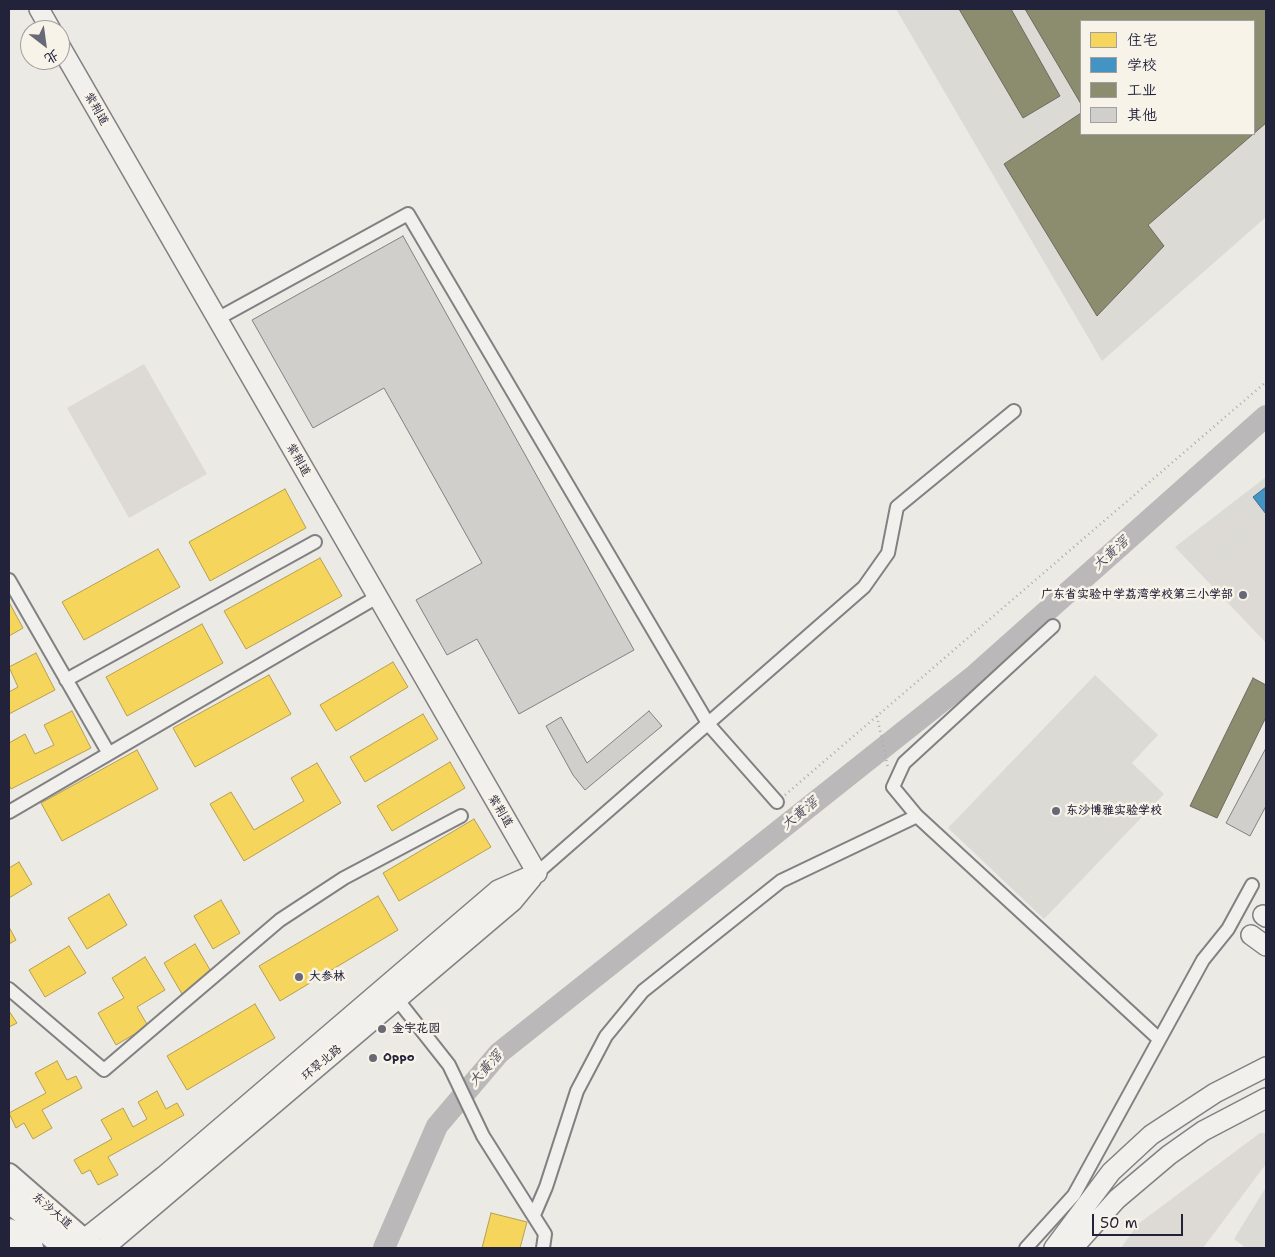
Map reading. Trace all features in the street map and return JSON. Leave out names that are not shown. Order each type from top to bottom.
[{"type":"highway","points":[[9,1200],[80,1246]]},
{"type":"highway","points":[[9,1231],[31,1248]]},
{"type":"main road","name":"东沙大道","points":[[9,1174],[80,1246]]},
{"type":"street","points":[[39,9],[45,20]]},
{"type":"street","name":"紫荆道","points":[[70,63],[537,873]]},
{"type":"street","points":[[217,319],[408,214],[709,725],[777,802]]},
{"type":"street","points":[[537,873],[709,725],[864,587],[888,552],[897,507],[1014,411]]},
{"type":"street","points":[[66,680],[314,542]]},
{"type":"street","points":[[9,580],[108,752]]},
{"type":"street","points":[[9,812],[108,752],[377,597]]},
{"type":"street","points":[[1053,626],[904,763],[893,787],[917,816],[1159,1038]]},
{"type":"street","points":[[9,989],[104,1070],[280,920],[344,878],[461,816]]},
{"type":"street","points":[[534,1215],[546,1187],[577,1091],[606,1036],[643,991],[781,881],[917,816]]},
{"type":"street","name":"环翠北路","points":[[104,1248],[392,993],[512,901],[537,873]]},
{"type":"street","points":[[1026,1248],[1074,1195],[1203,960],[1228,929],[1252,885]]},
{"type":"street","points":[[80,1246],[392,993],[449,1064],[483,1136],[545,1234],[543,1248]]},
{"type":"street","points":[[1054,1248],[1111,1172],[1151,1135],[1215,1093],[1266,1067]]},
{"type":"street","points":[[1073,1248],[1117,1199],[1162,1160],[1204,1131],[1266,1098]]},
{"type":"path","points":[[777,802],[1266,382]]},
{"type":"path","points":[[877,716],[893,787]]},
{"type":"shaded area","points":[[896,9],[1266,9],[1266,217],[1102,361]]},
{"type":"shaded area","points":[[144,364],[207,474],[129,518],[67,408]]},
{"type":"shaded area","name":"广东省实验中学荔湾学校第三小学部","points":[[1266,477],[1266,643],[1175,547]]},
{"type":"shaded area","points":[[1239,514],[1249,516],[1266,527],[1266,641],[1207,578],[1200,567],[1201,539],[1209,528],[1219,521]],"holes":[[[1228,527],[1248,528],[1259,533],[1215,573],[1210,561],[1211,546],[1214,539]]]},
{"type":"shaded area","name":"东沙博雅实验学校","points":[[1095,675],[1158,735],[1132,763],[1164,794],[1044,919],[948,828]]},
{"type":"shaded area","points":[[1260,1133],[1266,1133],[1266,1164],[1203,1248],[1121,1248],[1138,1224]]},
{"type":"shaded area","points":[[1266,1187],[1266,1248],[1246,1248],[1234,1239]]},
{"type":"building: 住宅","points":[[285,489],[306,528],[210,581],[189,542]]},
{"type":"building: 住宅","points":[[158,549],[180,587],[84,640],[62,602]]},
{"type":"building: 住宅","points":[[320,558],[342,596],[246,649],[224,611]]},
{"type":"building: 住宅","points":[[9,605],[23,628],[9,636]]},
{"type":"building: 住宅","points":[[202,624],[223,663],[127,716],[106,677]]},
{"type":"building: 住宅","points":[[36,653],[55,690],[9,714],[9,692],[18,687],[9,667]]},
{"type":"building: 住宅","points":[[393,662],[408,687],[336,731],[320,705]]},
{"type":"building: 住宅","points":[[269,675],[291,714],[195,767],[173,728]]},
{"type":"building: 住宅","points":[[72,711],[91,748],[11,789],[9,785],[9,743],[25,734],[35,754],[54,745],[44,725]]},
{"type":"building: 住宅","points":[[423,714],[438,739],[365,782],[350,757]]},
{"type":"building: 住宅","points":[[137,750],[158,789],[62,841],[41,803]]},
{"type":"building: 住宅","points":[[450,762],[465,788],[392,831],[377,806]]},
{"type":"building: 住宅","points":[[317,763],[341,803],[244,861],[210,804],[231,792],[254,830],[304,801],[291,778]]},
{"type":"building: 住宅","points":[[474,819],[491,847],[399,901],[383,873]]},
{"type":"building: 住宅","points":[[19,862],[32,884],[9,898],[9,868]]},
{"type":"building: 住宅","points":[[109,894],[127,925],[87,949],[68,918]]},
{"type":"building: 住宅","points":[[378,896],[398,930],[280,1001],[259,966]]},
{"type":"building: 住宅","points":[[221,900],[240,933],[213,949],[194,916]]},
{"type":"building: 住宅","points":[[9,927],[16,940],[9,944]]},
{"type":"building: 住宅","points":[[195,944],[213,975],[182,994],[164,963]]},
{"type":"building: 住宅","points":[[69,946],[86,973],[45,997],[29,970]]},
{"type":"building: 住宅","points":[[145,957],[165,990],[137,1007],[148,1026],[116,1045],[98,1013],[124,998],[112,978]]},
{"type":"building: 住宅","points":[[255,1004],[275,1038],[187,1090],[167,1056]]},
{"type":"building: 住宅","points":[[9,1011],[17,1023],[9,1027]]},
{"type":"building: 住宅","points":[[57,1061],[67,1080],[76,1076],[82,1088],[42,1110],[52,1128],[33,1139],[24,1123],[16,1128],[9,1113],[46,1093],[35,1073]]},
{"type":"building: 住宅","points":[[157,1091],[166,1109],[177,1103],[184,1115],[108,1157],[118,1175],[98,1185],[90,1170],[82,1174],[74,1160],[112,1139],[101,1120],[123,1108],[133,1127],[147,1119],[138,1102]]},
{"type":"building: 住宅","points":[[491,1213],[527,1222],[520,1248],[482,1248]]},
{"type":"building: 学校","points":[[1266,487],[1266,514],[1253,497]]},
{"type":"building: 工业","points":[[959,9],[1011,9],[1060,96],[1023,118]]},
{"type":"building: 工业","points":[[1025,9],[1266,9],[1266,123],[1255,132],[1255,20],[1080,20],[1080,102]]},
{"type":"building: 工业","points":[[1080,114],[1080,135],[1252,135],[1148,225],[1164,246],[1097,316],[1004,164]]},
{"type":"building: 工业","points":[[1253,678],[1266,685],[1266,717],[1217,818],[1190,806]]},
{"type":"building: 其他","points":[[403,236],[634,650],[519,714],[477,639],[447,655],[416,600],[482,563],[384,388],[313,428],[252,320]]},
{"type":"building: 其他","points":[[649,711],[662,726],[585,790],[573,775],[546,726],[561,717],[587,763]]},
{"type":"building: 其他","points":[[1266,748],[1266,806],[1250,836],[1226,823]]},
{"type":"waterway","name":"大黄滘","points":[[384,1248],[437,1126],[499,1053],[975,675],[1266,416]]},
{"type":"place","name":"广东省实验中学荔湾学校第三小学部","points":[[1243,595]]},
{"type":"place","name":"东沙博雅实验学校","points":[[1056,811]]},
{"type":"place","name":"大参林","points":[[299,977]]},
{"type":"place","name":"金宇花园","points":[[382,1029]]},
{"type":"place","name":"Oppo","points":[[373,1058]]}]
